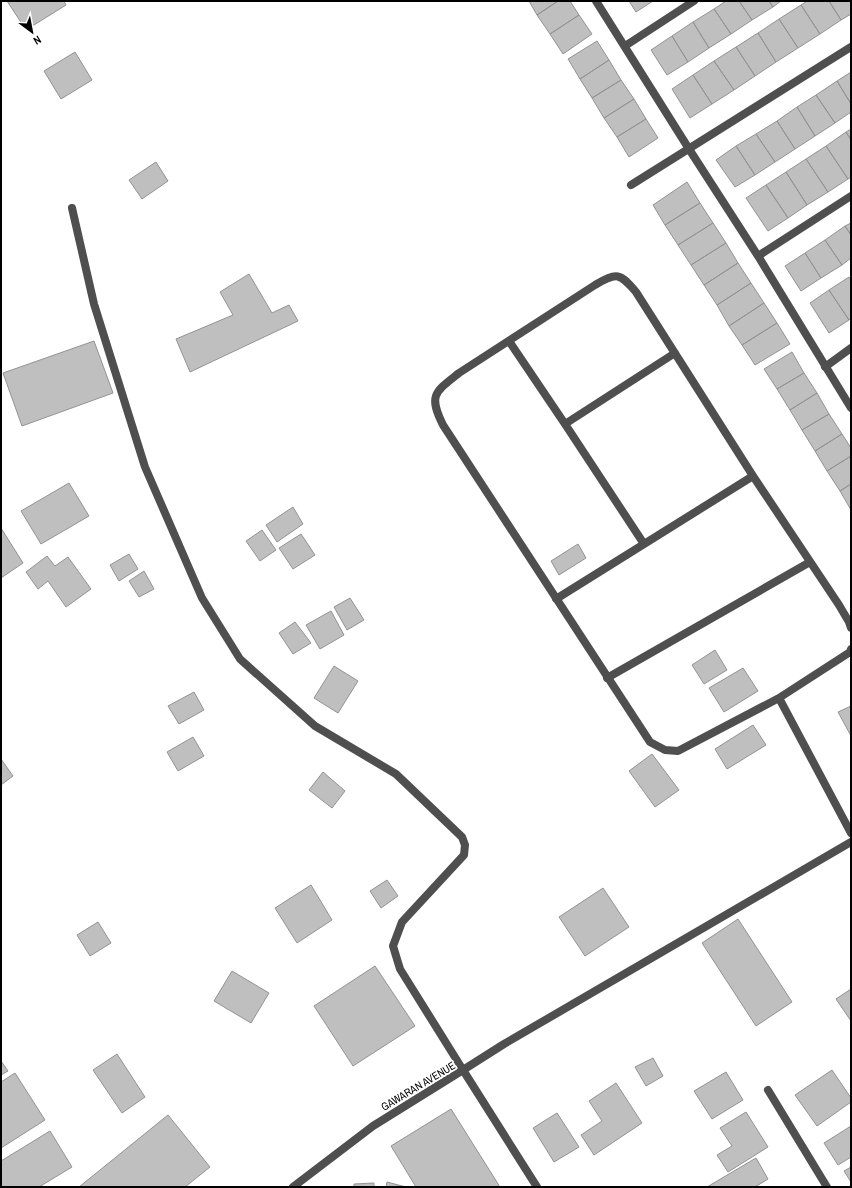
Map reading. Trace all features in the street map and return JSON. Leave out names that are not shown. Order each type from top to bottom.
[{"type":"street","points":[[596,1],[758,256],[851,408]]},
{"type":"street","points":[[625,46],[694,1]]},
{"type":"street","points":[[631,185],[851,47]]},
{"type":"street","points":[[758,256],[851,196]]},
{"type":"street","points":[[72,208],[94,304],[145,467],[206,604],[240,659],[315,726],[396,774],[462,836],[465,845],[464,855],[402,922],[393,946],[400,969],[463,1070],[510,1040],[851,842]]},
{"type":"street","points":[[851,628],[839,606],[753,476],[636,292],[625,279],[618,276],[608,277],[459,373],[440,388],[434,401],[436,413],[442,425],[650,742],[665,750],[678,751],[779,698],[850,652],[851,649]]},
{"type":"street","points":[[509,341],[644,544]]},
{"type":"street","points":[[825,367],[851,348]]},
{"type":"street","points":[[565,424],[675,353]]},
{"type":"street","points":[[556,599],[753,476]]},
{"type":"street","points":[[607,678],[810,562]]},
{"type":"street","points":[[779,698],[851,833]]},
{"type":"street","name":"GAWARAN AVENUE","points":[[293,1187],[373,1126],[463,1070],[537,1187]]},
{"type":"street","points":[[768,1090],[827,1187]]},
{"type":"building","points":[[7,1],[64,1],[66,5],[26,30]]},
{"type":"building","points":[[529,1],[558,1],[537,15]]},
{"type":"building","points":[[558,1],[570,1],[579,15],[550,34],[537,15]]},
{"type":"building","points":[[629,1],[653,1],[636,12]]},
{"type":"building","points":[[726,1],[739,1],[752,20],[731,34],[714,9]]},
{"type":"building","points":[[739,1],[769,1],[773,7],[752,20]]},
{"type":"building","points":[[769,1],[781,1],[773,7]]},
{"type":"building","points":[[807,1],[829,1],[841,20],[820,34],[801,5]]},
{"type":"building","points":[[829,1],[851,1],[851,14],[841,20]]},
{"type":"building","points":[[801,5],[820,34],[798,48],[779,19]]},
{"type":"building","points":[[714,9],[731,34],[709,48],[693,22]]},
{"type":"building","points":[[579,15],[592,34],[563,54],[550,34]]},
{"type":"building","points":[[779,19],[798,48],[776,62],[758,33]]},
{"type":"building","points":[[693,22],[709,48],[688,62],[672,36]]},
{"type":"building","points":[[758,33],[776,62],[755,76],[736,47]]},
{"type":"building","points":[[672,36],[688,62],[667,75],[651,50]]},
{"type":"building","points":[[597,41],[609,60],[580,79],[568,59]]},
{"type":"building","points":[[736,47],[755,76],[734,90],[714,61]]},
{"type":"building","points":[[75,52],[92,80],[61,99],[44,71]]},
{"type":"building","points":[[609,60],[621,80],[592,98],[580,79]]},
{"type":"building","points":[[714,61],[734,90],[712,104],[693,75]]},
{"type":"building","points":[[851,72],[851,104],[837,81]]},
{"type":"building","points":[[693,75],[712,104],[690,118],[672,89]]},
{"type":"building","points":[[621,80],[634,99],[604,118],[592,98]]},
{"type":"building","points":[[837,81],[851,104],[851,112],[835,123],[816,95]]},
{"type":"building","points":[[816,95],[835,123],[815,136],[797,107]]},
{"type":"building","points":[[634,99],[646,119],[617,137],[604,118]]},
{"type":"building","points":[[797,107],[815,136],[795,149],[777,121]]},
{"type":"building","points":[[646,119],[658,138],[629,157],[617,137]]},
{"type":"building","points":[[777,121],[795,149],[775,162],[756,134]]},
{"type":"building","points":[[851,129],[851,140],[846,132]]},
{"type":"building","points":[[846,132],[851,140],[851,177],[848,179],[826,146]]},
{"type":"building","points":[[756,134],[775,162],[755,175],[736,146]]},
{"type":"building","points":[[736,146],[755,175],[735,187],[716,160]]},
{"type":"building","points":[[826,146],[848,179],[828,192],[806,159]]},
{"type":"building","points":[[806,159],[828,192],[807,205],[786,172]]},
{"type":"building","points":[[156,162],[168,181],[142,199],[129,180]]},
{"type":"building","points":[[786,172],[807,205],[788,218],[766,185]]},
{"type":"building","points":[[687,182],[700,203],[665,225],[653,205]]},
{"type":"building","points":[[766,185],[788,218],[768,231],[746,198]]},
{"type":"building","points":[[700,203],[713,223],[678,245],[665,225]]},
{"type":"building","points":[[713,223],[726,243],[691,265],[678,245]]},
{"type":"building","points":[[851,223],[851,235],[845,226]]},
{"type":"building","points":[[845,226],[851,235],[851,258],[842,265],[825,240]]},
{"type":"building","points":[[825,240],[842,265],[821,278],[805,253]]},
{"type":"building","points":[[726,243],[738,263],[704,285],[691,265]]},
{"type":"building","points":[[805,253],[821,278],[801,291],[785,266]]},
{"type":"building","points":[[738,263],[751,283],[717,305],[704,285]]},
{"type":"building","points":[[249,274],[272,313],[289,305],[298,321],[190,372],[176,339],[233,315],[220,292]]},
{"type":"building","points":[[849,277],[851,280],[851,318],[849,320],[829,290]]},
{"type":"building","points":[[751,283],[764,303],[729,326],[717,305]]},
{"type":"building","points":[[829,290],[849,320],[829,333],[810,303]]},
{"type":"building","points":[[764,303],[777,323],[742,345],[729,326]]},
{"type":"building","points":[[777,323],[790,344],[755,365],[742,345]]},
{"type":"building","points":[[94,341],[113,393],[22,426],[3,373]]},
{"type":"building","points":[[792,352],[804,373],[777,389],[764,369]]},
{"type":"building","points":[[804,373],[817,393],[790,410],[777,389]]},
{"type":"building","points":[[817,393],[829,414],[802,430],[790,410]]},
{"type":"building","points":[[829,414],[842,434],[815,451],[802,430]]},
{"type":"building","points":[[842,434],[851,448],[851,456],[827,471],[815,451]]},
{"type":"building","points":[[851,456],[851,484],[840,491],[827,471]]},
{"type":"building","points":[[69,483],[89,516],[41,544],[21,511]]},
{"type":"building","points":[[851,484],[851,510],[840,491]]},
{"type":"building","points":[[293,507],[303,524],[277,542],[266,525]]},
{"type":"building","points":[[1,528],[23,563],[1,578]]},
{"type":"building","points":[[262,530],[276,550],[260,561],[246,541]]},
{"type":"building","points":[[301,534],[315,555],[293,569],[279,548]]},
{"type":"building","points":[[578,544],[586,558],[559,575],[551,561]]},
{"type":"building","points":[[129,554],[138,569],[119,581],[110,565]]},
{"type":"building","points":[[47,556],[55,566],[68,557],[91,589],[66,607],[48,581],[38,589],[26,572]]},
{"type":"building","points":[[144,571],[154,589],[139,597],[129,581]]},
{"type":"building","points":[[350,598],[364,620],[347,630],[334,607]]},
{"type":"building","points":[[331,611],[344,635],[320,649],[306,625]]},
{"type":"building","points":[[295,622],[311,643],[293,654],[279,633]]},
{"type":"building","points":[[715,650],[727,670],[704,684],[692,665]]},
{"type":"building","points":[[334,666],[358,681],[338,713],[314,698]]},
{"type":"building","points":[[743,668],[758,691],[724,712],[709,688]]},
{"type":"building","points":[[194,692],[204,710],[179,724],[168,706]]},
{"type":"building","points":[[851,706],[851,736],[838,712]]},
{"type":"building","points":[[753,725],[766,745],[727,769],[715,749]]},
{"type":"building","points":[[193,737],[204,756],[178,771],[167,752]]},
{"type":"building","points":[[652,754],[679,790],[655,807],[629,771]]},
{"type":"building","points":[[1,759],[13,776],[1,785]]},
{"type":"building","points":[[323,772],[345,791],[332,808],[309,790]]},
{"type":"building","points":[[387,880],[398,896],[381,908],[370,891]]},
{"type":"building","points":[[311,885],[332,920],[297,943],[275,908]]},
{"type":"building","points":[[603,888],[629,927],[585,956],[559,917]]},
{"type":"building","points":[[738,919],[792,1002],[756,1026],[702,943]]},
{"type":"building","points":[[98,922],[111,943],[90,956],[77,935]]},
{"type":"building","points":[[375,966],[415,1026],[353,1066],[314,1006]]},
{"type":"building","points":[[232,971],[269,993],[251,1023],[214,1001]]},
{"type":"building","points":[[851,989],[851,1021],[836,999]]},
{"type":"building","points":[[117,1054],[145,1097],[122,1113],[93,1070]]},
{"type":"building","points":[[653,1058],[663,1076],[646,1086],[635,1067]]},
{"type":"building","points":[[1,1061],[8,1071],[1,1075]]},
{"type":"building","points":[[832,1070],[851,1098],[851,1102],[817,1126],[795,1095]]},
{"type":"building","points":[[726,1072],[743,1100],[712,1119],[694,1091]]},
{"type":"building","points":[[15,1073],[45,1120],[1,1148],[1,1082]]},
{"type":"building","points":[[616,1083],[642,1123],[594,1155],[581,1135],[602,1121],[589,1101]]},
{"type":"building","points":[[451,1109],[500,1187],[416,1187],[391,1146]]},
{"type":"building","points":[[746,1112],[768,1147],[728,1172],[717,1155],[732,1146],[720,1128]]},
{"type":"building","points":[[557,1113],[579,1147],[554,1162],[533,1128]]},
{"type":"building","points":[[168,1115],[210,1167],[185,1187],[79,1187]]},
{"type":"building","points":[[851,1126],[851,1157],[838,1165],[824,1143]]},
{"type":"building","points":[[50,1131],[72,1167],[39,1187],[1,1187],[1,1161]]},
{"type":"building","points":[[756,1158],[768,1179],[755,1187],[707,1187]]},
{"type":"building","points":[[851,1167],[851,1182],[844,1171]]},
{"type":"building","points":[[387,1182],[406,1187],[386,1187]]},
{"type":"building","points":[[374,1183],[374,1187],[354,1187],[354,1184]]}]
